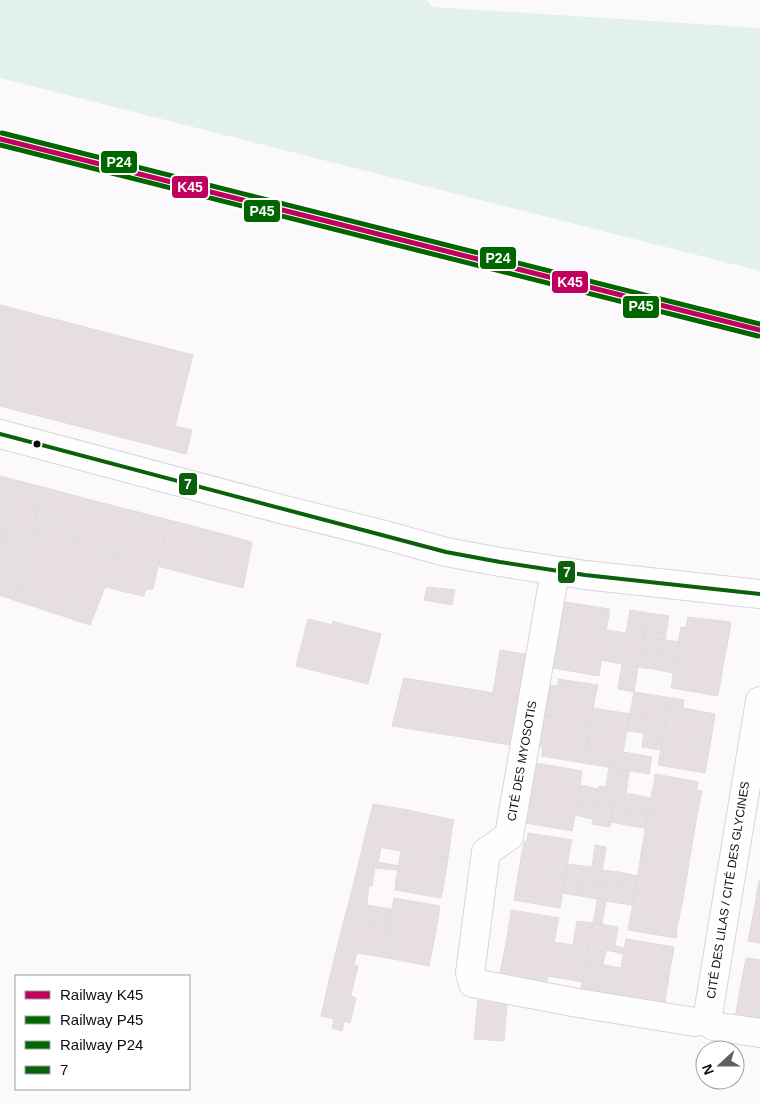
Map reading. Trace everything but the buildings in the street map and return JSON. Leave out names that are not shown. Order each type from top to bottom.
[{"type":"street","points":[[0,434],[446,552],[555,571],[760,594]]},
{"type":"street","name":"CITÉ DES MYOSOTIS","points":[[555,571],[508,836],[486,852],[470,973],[473,983],[578,1003],[695,1022],[707,1020]]},
{"type":"street","name":"CITÉ DES LILAS / CITÉ DES GLYCINES","points":[[707,1020],[760,701]]},
{"type":"street","points":[[707,1020],[713,1026],[760,1034]]},
{"type":"shaded area","points":[[0,0],[427,0],[433,7],[760,28],[760,271],[0,78]]},
{"type":"rail line","name":"P24","points":[[2,133],[760,324]]},
{"type":"rail line","name":"K45","points":[[0,139],[760,330]]},
{"type":"rail line","name":"P45","points":[[0,145],[758,336]]},
{"type":"transit line","name":"7","points":[[0,434],[446,552],[585,575],[760,594]]}]
